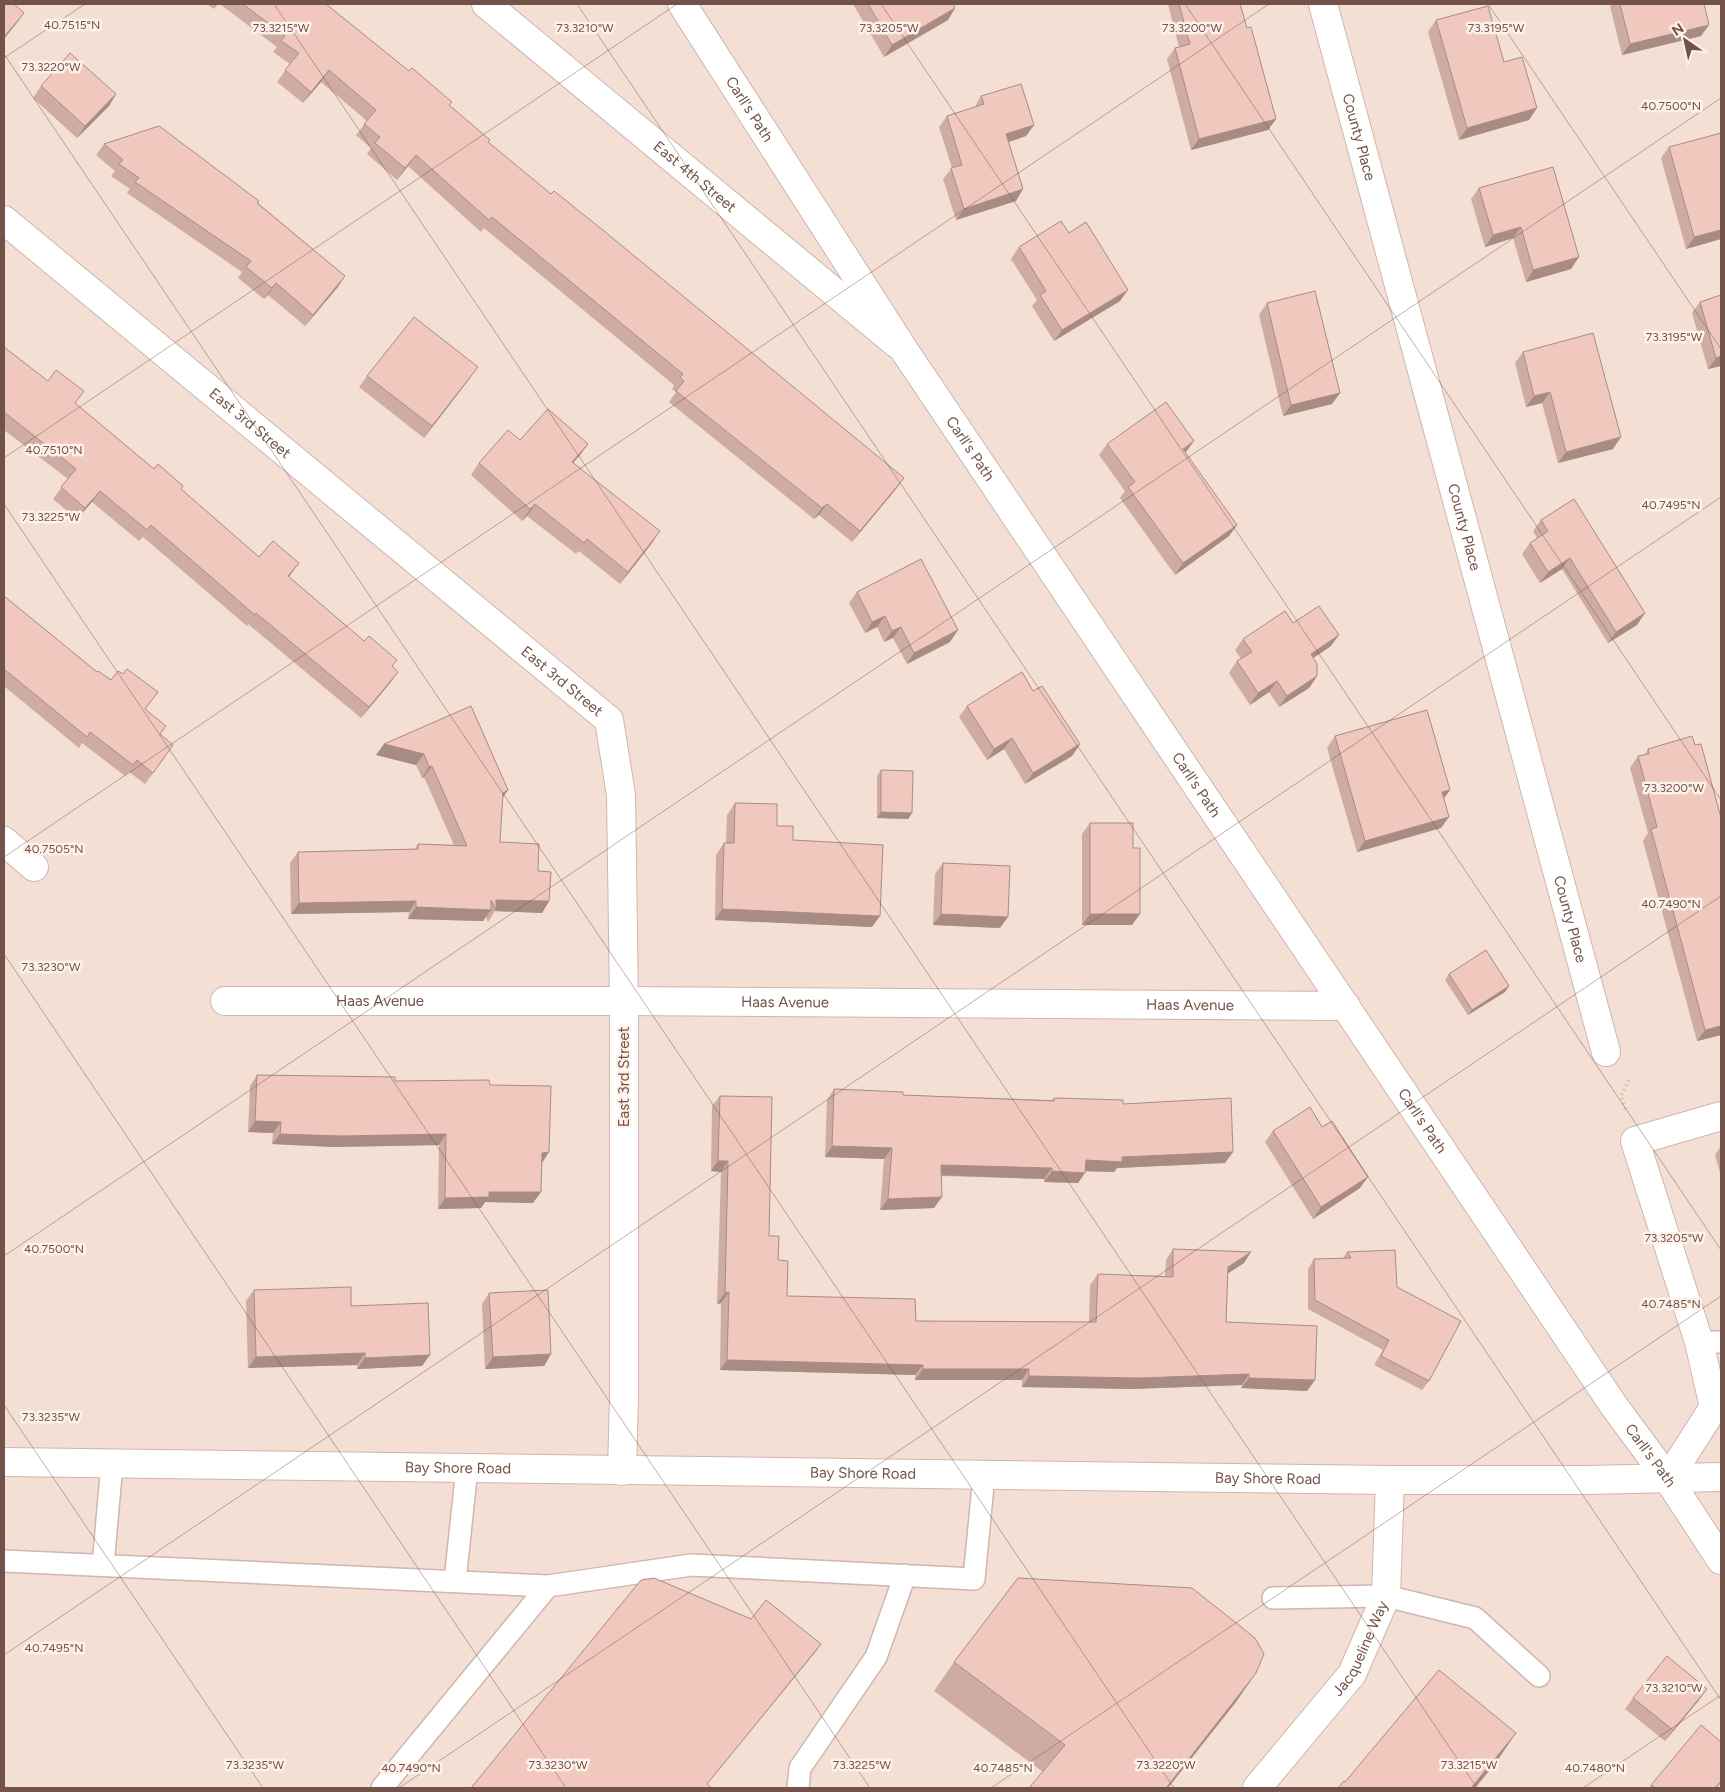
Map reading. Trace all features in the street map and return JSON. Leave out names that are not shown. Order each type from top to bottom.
[{"type":"street","name":"East 4th Street","points":[[486,4],[904,350]]},
{"type":"street","name":"Carll's Path","points":[[682,4],[904,350],[1614,1406],[1668,1479],[1721,1560]]},
{"type":"street","name":"County Place","points":[[1323,4],[1606,1052]]},
{"type":"street","name":"East 3rd Street","points":[[4,220],[609,720],[621,795],[624,1001],[624,1397],[622,1471]]},
{"type":"street","points":[[4,840],[34,866]]},
{"type":"street","name":"Haas Avenue","points":[[225,1001],[624,1001],[1346,1006]]},
{"type":"street","points":[[1668,1479],[1714,1407],[1710,1342],[1635,1141],[1721,1116]]},
{"type":"street","name":"Bay Shore Road","points":[[4,1462],[1390,1480],[1668,1479],[1721,1477]]},
{"type":"street","name":"Jacqueline Way","points":[[1257,1788],[1352,1674],[1386,1596],[1390,1480]]},
{"type":"lane","points":[[103,1565],[112,1464]]},
{"type":"lane","points":[[455,1581],[467,1468]]},
{"type":"lane","points":[[4,1561],[548,1586],[691,1565],[974,1579],[984,1475]]},
{"type":"lane","points":[[798,1788],[800,1768],[876,1657],[905,1576]]},
{"type":"lane","points":[[382,1788],[548,1586]]},
{"type":"lane","points":[[1273,1598],[1386,1596],[1474,1618],[1539,1676]]},
{"type":"path","points":[[1630,1078],[1621,1096],[1635,1141]]},
{"type":"shaded area","points":[[4,4],[1721,4],[1721,1788],[4,1788]]},
{"type":"building","points":[[4,4],[14,4],[24,13],[4,37]]},
{"type":"building","points":[[243,4],[326,4],[409,71],[412,68],[452,102],[449,105],[490,140],[488,142],[551,194],[554,191],[604,231],[904,478],[860,531],[827,504],[822,508],[676,391],[684,381],[680,377],[683,374],[492,217],[489,220],[416,155],[405,168],[375,143],[380,137],[364,124],[376,110],[329,70],[311,92],[285,70],[299,53],[281,41],[285,36]]},
{"type":"building","points":[[868,4],[953,4],[955,8],[892,45]]},
{"type":"building","points":[[1179,4],[1240,4],[1247,28],[1251,27],[1276,119],[1199,139],[1175,48],[1190,44]]},
{"type":"building","points":[[1620,4],[1704,4],[1709,25],[1630,44]]},
{"type":"building","points":[[1488,6],[1504,62],[1522,57],[1537,108],[1467,128],[1436,20]]},
{"type":"building","points":[[70,53],[116,94],[85,126],[41,86]]},
{"type":"building","points":[[1021,84],[1034,125],[1006,134],[1023,189],[964,209],[951,168],[962,165],[947,116],[984,104],[981,96]]},
{"type":"building","points":[[159,126],[259,201],[257,203],[345,276],[313,315],[276,283],[272,288],[246,267],[251,261],[135,182],[139,178],[119,164],[123,160],[104,144]]},
{"type":"building","points":[[1721,133],[1721,230],[1694,237],[1669,147]]},
{"type":"building","points":[[1553,167],[1579,257],[1533,270],[1521,227],[1493,235],[1479,188]]},
{"type":"building","points":[[1061,221],[1069,233],[1086,222],[1128,290],[1062,330],[1040,295],[1046,291],[1019,247]]},
{"type":"building","points":[[1315,291],[1340,393],[1291,405],[1267,303]]},
{"type":"building","points":[[1721,295],[1721,356],[1716,358],[1700,302]]},
{"type":"building","points":[[414,317],[478,367],[432,426],[367,376]]},
{"type":"building","points":[[1593,333],[1621,437],[1566,452],[1550,392],[1534,396],[1523,352]]},
{"type":"building","points":[[4,347],[48,381],[56,370],[84,391],[75,403],[154,469],[158,464],[183,486],[181,489],[259,557],[273,541],[299,563],[288,576],[364,641],[369,636],[397,660],[392,666],[398,672],[369,707],[256,613],[255,615],[151,525],[147,530],[100,491],[85,508],[61,487],[76,469],[4,412]]},
{"type":"building","points":[[1166,402],[1194,441],[1183,449],[1237,525],[1183,563],[1128,487],[1135,482],[1107,444]]},
{"type":"building","points":[[548,409],[588,444],[572,462],[660,531],[628,572],[587,539],[584,543],[535,504],[530,509],[479,463],[508,430],[520,440]]},
{"type":"building","points":[[1574,499],[1645,613],[1616,632],[1570,558],[1548,572],[1530,543],[1548,531],[1541,520]]},
{"type":"building","points":[[921,559],[958,630],[914,653],[901,627],[892,631],[885,616],[872,622],[857,592]]},
{"type":"building","points":[[4,596],[97,672],[111,680],[118,671],[123,674],[127,669],[158,692],[145,709],[166,726],[160,734],[173,745],[153,773],[137,760],[133,765],[90,732],[87,737],[4,669]]},
{"type":"building","points":[[1319,606],[1339,635],[1311,654],[1317,664],[1317,676],[1287,696],[1277,681],[1258,693],[1237,661],[1252,652],[1243,639],[1285,611],[1293,623]]},
{"type":"building","points":[[1022,672],[1033,691],[1042,686],[1080,744],[1033,773],[1012,738],[994,749],[967,706]]},
{"type":"building","points":[[471,706],[508,790],[503,793],[500,842],[539,844],[538,871],[551,872],[549,901],[496,900],[496,910],[491,900],[491,910],[416,907],[416,901],[299,903],[298,852],[418,849],[418,844],[467,846],[432,766],[429,767],[424,754],[384,744]]},
{"type":"building","points":[[1427,710],[1450,790],[1442,792],[1449,817],[1365,841],[1335,736]]},
{"type":"building","points":[[1692,736],[1695,745],[1701,744],[1721,818],[1721,1026],[1705,1030],[1651,829],[1657,827],[1638,756],[1649,754],[1648,749]]},
{"type":"building","points":[[881,770],[913,771],[912,813],[881,812]]},
{"type":"building","points":[[735,803],[777,804],[777,826],[793,826],[793,840],[883,845],[880,916],[722,909],[724,843],[734,843]]},
{"type":"building","points":[[1090,823],[1133,823],[1133,848],[1140,848],[1140,914],[1090,914]]},
{"type":"building","points":[[943,863],[1010,866],[1008,917],[941,914]]},
{"type":"building","points":[[1486,950],[1509,986],[1472,1010],[1449,974]]},
{"type":"building","points":[[257,1075],[395,1077],[395,1081],[489,1080],[490,1085],[551,1086],[549,1152],[542,1153],[541,1192],[489,1192],[489,1197],[445,1198],[446,1134],[341,1136],[280,1134],[281,1122],[255,1121]]},
{"type":"building","points":[[834,1089],[903,1092],[903,1095],[1054,1101],[1054,1098],[1123,1100],[1123,1104],[1231,1098],[1233,1152],[1122,1157],[1122,1162],[1086,1160],[1085,1173],[1052,1171],[1052,1168],[941,1165],[942,1197],[888,1199],[892,1148],[832,1146]]},
{"type":"building","points":[[720,1096],[772,1097],[769,1236],[779,1236],[778,1260],[788,1261],[787,1296],[915,1299],[916,1321],[1096,1322],[1098,1274],[1173,1277],[1173,1249],[1251,1252],[1228,1267],[1226,1322],[1317,1326],[1315,1380],[1249,1378],[1249,1374],[1139,1378],[1029,1376],[1029,1369],[923,1369],[923,1365],[727,1360],[729,1292],[725,1293],[728,1161],[718,1161]]},
{"type":"building","points":[[1310,1107],[1322,1127],[1332,1121],[1368,1177],[1321,1207],[1273,1131]]},
{"type":"building","points":[[1395,1250],[1397,1287],[1461,1321],[1429,1381],[1381,1356],[1389,1340],[1315,1300],[1314,1259],[1351,1258],[1347,1252]]},
{"type":"building","points":[[351,1287],[351,1306],[428,1303],[430,1355],[365,1358],[365,1353],[256,1357],[254,1290]]},
{"type":"building","points":[[548,1290],[551,1354],[493,1357],[489,1293]]},
{"type":"building","points":[[654,1578],[751,1619],[766,1600],[821,1644],[707,1784],[712,1788],[471,1788],[641,1580]]},
{"type":"building","points":[[1018,1578],[1192,1588],[1255,1638],[1264,1654],[1256,1673],[1166,1788],[1029,1788],[1065,1745],[954,1662]]},
{"type":"building","points":[[1667,1656],[1707,1689],[1673,1730],[1633,1698]]},
{"type":"building","points":[[1439,1670],[1516,1733],[1471,1788],[1338,1788],[1345,1782]]},
{"type":"building","points":[[1701,1725],[1721,1742],[1721,1781],[1715,1788],[1656,1788],[1651,1785]]}]
